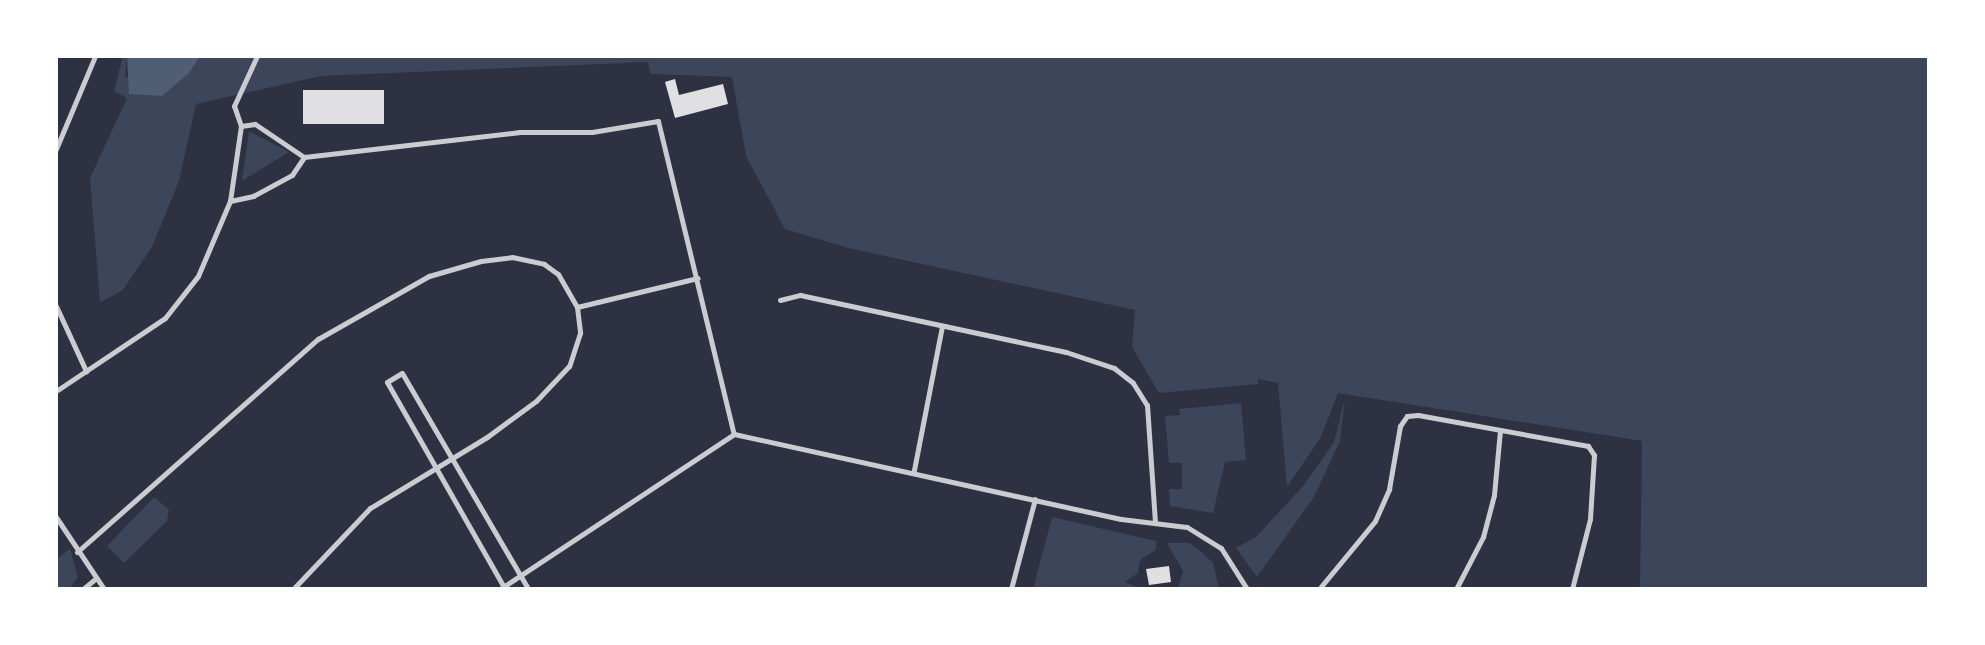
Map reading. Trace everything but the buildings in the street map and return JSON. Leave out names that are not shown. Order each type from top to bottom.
[{"type":"street","points":[[56,149],[95,56]]},
{"type":"street","points":[[56,391],[141,337],[184,296],[207,260],[230,201],[241,126],[234,106],[257,56]]},
{"type":"street","points":[[241,126],[255,124],[304,157],[519,132],[592,132],[658,121],[734,434]]},
{"type":"street","points":[[230,201],[253,196],[292,175],[304,157]]},
{"type":"street","points":[[77,552],[318,339],[429,276],[512,257],[558,274],[577,307],[580,333],[569,366],[536,401],[437,469],[370,508],[293,589]]},
{"type":"street","points":[[577,307],[698,278]]},
{"type":"street","points":[[780,300],[800,295],[1091,359],[1133,383],[1147,405],[1152,435],[1155,523]]},
{"type":"street","points":[[56,306],[86,371]]},
{"type":"street","points":[[914,470],[942,326]]},
{"type":"street","points":[[528,589],[520,575],[452,459],[402,373],[387,382],[503,588],[520,575],[734,434],[1207,535],[1236,567],[1247,589]]},
{"type":"street","points":[[1319,589],[1375,521],[1407,416],[1582,442],[1594,455],[1590,519],[1572,589]]},
{"type":"street","points":[[1456,589],[1483,537],[1494,495],[1500,430]]},
{"type":"street","points":[[1011,589],[1035,499]]},
{"type":"street","points":[[56,517],[102,588]]},
{"type":"street","points":[[83,589],[96,578]]},
{"type":"shaded area","points":[[123,56],[127,56],[125,77],[191,67],[200,56],[1929,56],[1929,589],[1640,589],[1642,441],[1338,393],[1321,437],[1287,487],[1278,383],[1258,379],[1258,384],[1159,393],[1132,347],[1135,310],[848,248],[785,229],[746,156],[732,77],[650,74],[648,62],[321,76],[196,104],[179,181],[152,247],[122,291],[100,302],[90,178],[127,98],[114,91]]},
{"type":"shaded area","points":[[127,56],[200,56],[189,73],[162,96],[129,94]]},
{"type":"shaded area","points":[[249,131],[289,152],[242,181]]},
{"type":"shaded area","points":[[1345,398],[1340,441],[1314,497],[1257,577],[1236,548],[1256,537],[1304,485],[1334,442]]},
{"type":"shaded area","points":[[1241,403],[1246,460],[1225,462],[1213,513],[1170,506],[1169,489],[1182,489],[1182,463],[1169,463],[1165,416],[1180,415],[1179,409]]},
{"type":"shaded area","points":[[154,497],[169,510],[167,521],[124,563],[107,546]]},
{"type":"shaded area","points":[[1052,517],[1156,541],[1156,550],[1140,560],[1138,573],[1125,582],[1142,589],[1033,589]]},
{"type":"shaded area","points":[[1167,543],[1189,543],[1202,552],[1213,563],[1219,589],[1178,589],[1183,571]]},
{"type":"shaded area","points":[[70,549],[78,577],[69,589],[56,589],[56,559]]}]
